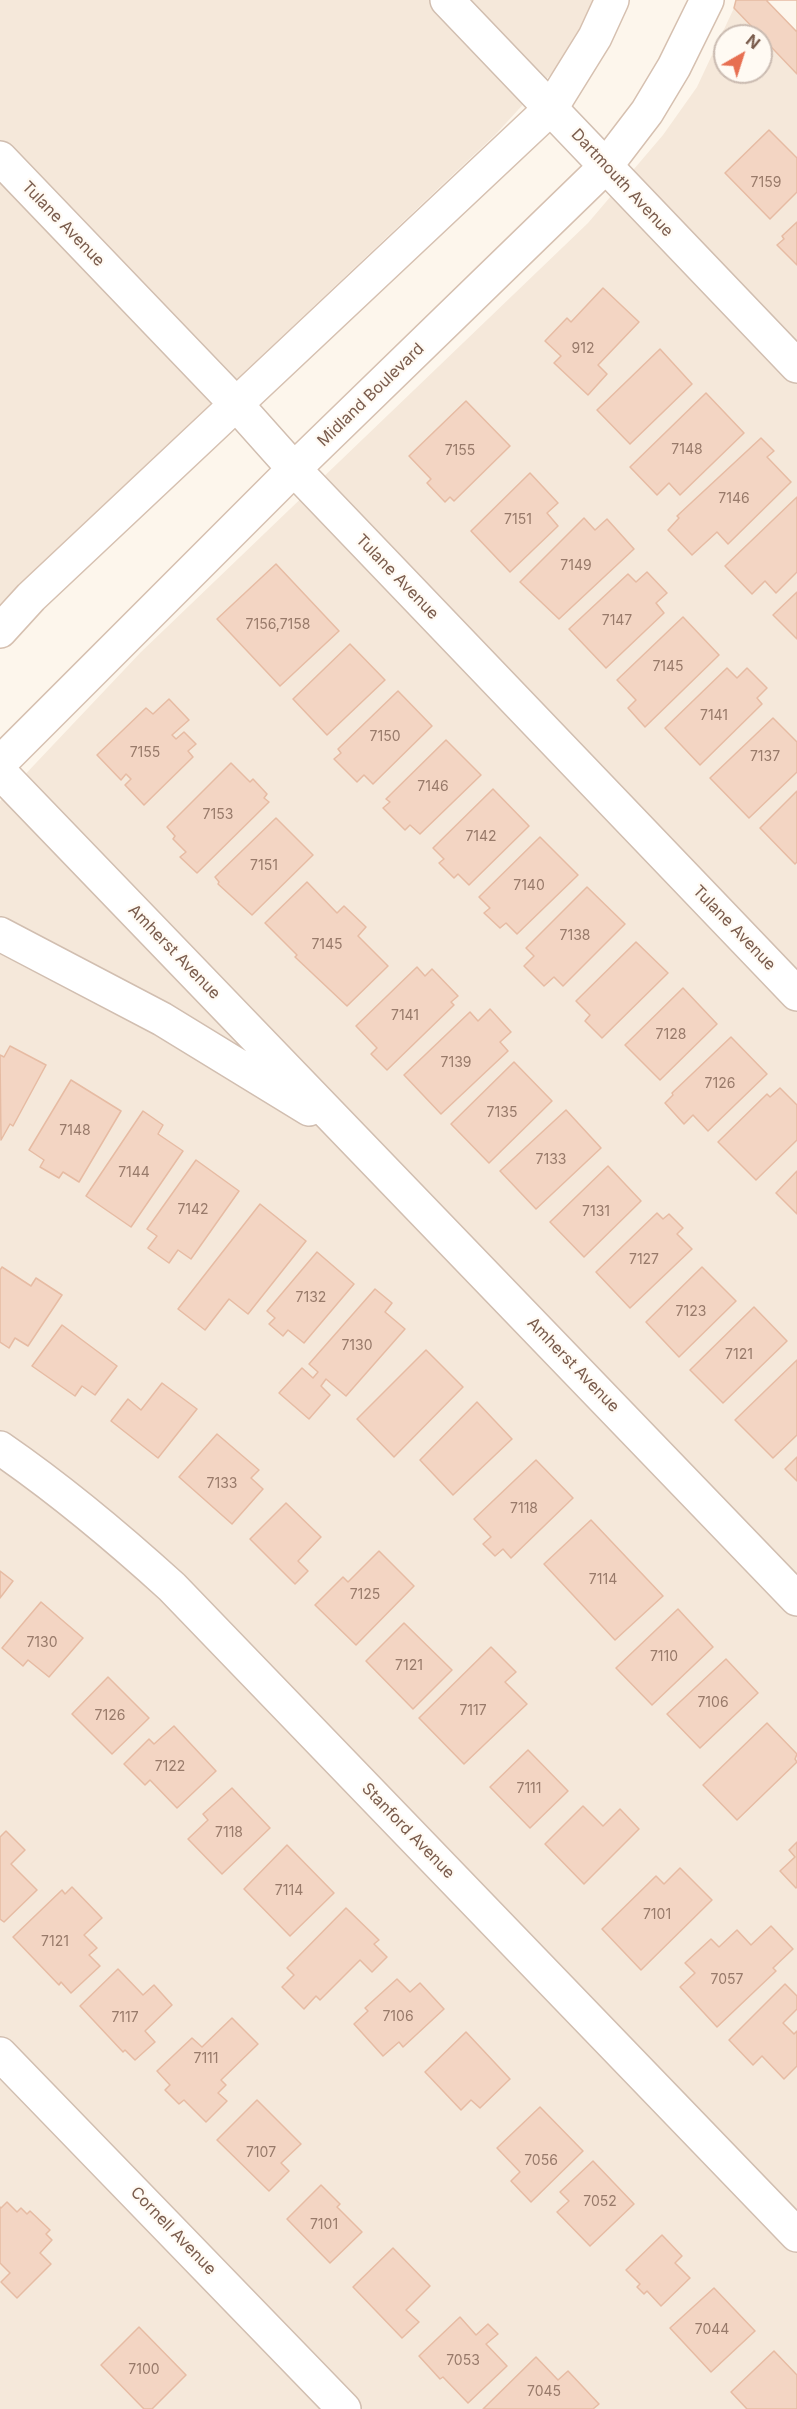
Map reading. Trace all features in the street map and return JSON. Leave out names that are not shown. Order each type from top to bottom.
[{"type":"street","name":"Dartmouth Avenue","points":[[447,0],[797,366]]},
{"type":"street","points":[[0,632],[31,597],[551,108],[595,37],[612,0]]},
{"type":"street","name":"Midland Boulevard","points":[[0,763],[294,470],[605,167],[653,103],[674,67],[706,0]]},
{"type":"street","name":"Tulane Avenue","points":[[0,158],[236,404],[294,470],[797,994]]},
{"type":"street","name":"Amherst Avenue","points":[[0,772],[797,1599]]},
{"type":"street","name":"Amherst Avenue","points":[[0,934],[162,1019],[348,1132]]},
{"type":"street","name":"Stanford Avenue","points":[[0,1448],[41,1476],[108,1529],[172,1587],[797,2235]]},
{"type":"street","name":"Cornell Avenue","points":[[0,2054],[344,2409]]},
{"type":"shaded area","points":[[0,0],[596,0],[584,27],[552,73],[495,135],[79,528],[0,606]]},
{"type":"shaded area","points":[[734,8],[749,24],[727,24]]},
{"type":"shaded area","points":[[773,49],[797,74],[797,2409],[0,2409],[0,801],[141,652],[588,223],[663,135],[697,87],[713,53],[713,84],[773,84]]},
{"type":"building","points":[[736,0],[797,0],[797,74],[773,49],[773,24],[749,24],[734,8]]},
{"type":"building","points":[[766,0],[797,0],[797,32]]},
{"type":"building","points":[[769,130],[797,158],[797,192],[770,219],[725,173]]},
{"type":"building","points":[[797,222],[797,265],[777,245],[784,239],[782,236]]},
{"type":"building","points":[[603,288],[639,322],[598,365],[607,374],[588,395],[554,363],[561,356],[545,341],[567,318],[571,322]]},
{"type":"building","points":[[660,349],[692,384],[630,444],[597,410]]},
{"type":"building","points":[[706,393],[744,433],[680,495],[669,483],[657,495],[630,467]]},
{"type":"building","points":[[466,401],[510,446],[454,501],[450,497],[445,502],[427,483],[431,479],[409,456]]},
{"type":"building","points":[[761,438],[774,451],[767,457],[791,482],[728,544],[717,532],[692,555],[668,530],[679,518],[677,516]]},
{"type":"building","points":[[530,473],[558,503],[547,513],[558,526],[510,572],[471,531]]},
{"type":"building","points":[[797,497],[797,572],[776,593],[765,581],[752,594],[725,566]]},
{"type":"building","points":[[584,518],[595,530],[607,519],[634,549],[559,619],[520,582]]},
{"type":"building","points":[[276,564],[339,631],[280,686],[217,619]]},
{"type":"building","points":[[647,572],[667,593],[656,603],[664,613],[606,668],[569,629],[628,574],[636,582]]},
{"type":"building","points":[[797,592],[797,639],[773,615]]},
{"type":"building","points":[[683,617],[719,655],[645,727],[628,708],[636,700],[617,680]]},
{"type":"building","points":[[350,644],[385,680],[327,735],[293,699]]},
{"type":"building","points":[[727,668],[737,678],[747,668],[767,688],[757,698],[762,704],[700,765],[665,728]]},
{"type":"building","points":[[398,691],[432,726],[373,784],[364,775],[357,782],[334,759],[341,753],[338,749]]},
{"type":"building","points":[[169,699],[189,720],[172,735],[176,739],[184,732],[196,744],[188,751],[193,757],[144,805],[125,785],[131,779],[126,774],[121,780],[97,755],[146,708],[153,714]]},
{"type":"building","points":[[773,718],[797,742],[797,772],[749,818],[710,778]]},
{"type":"building","points":[[446,740],[481,775],[420,834],[410,825],[405,830],[383,808],[390,802],[386,799]]},
{"type":"building","points":[[231,763],[250,782],[253,779],[267,794],[264,798],[269,802],[197,873],[180,857],[186,852],[173,839],[175,836],[167,827]]},
{"type":"building","points":[[493,789],[529,826],[469,885],[458,874],[454,878],[439,863],[444,859],[433,848]]},
{"type":"building","points":[[797,791],[797,862],[795,864],[760,828]]},
{"type":"building","points":[[276,818],[313,855],[252,915],[218,884],[215,877]]},
{"type":"building","points":[[540,837],[578,875],[517,934],[506,923],[500,928],[484,913],[490,908],[479,897]]},
{"type":"building","points":[[307,882],[337,913],[344,906],[366,927],[358,936],[388,966],[347,1006],[295,957],[297,955],[265,923]]},
{"type":"building","points":[[587,887],[625,924],[563,986],[554,977],[544,986],[524,966],[534,956],[526,948]]},
{"type":"building","points":[[636,942],[668,973],[602,1038],[585,1021],[590,1015],[576,1001]]},
{"type":"building","points":[[417,967],[425,976],[432,969],[458,996],[451,1002],[454,1005],[387,1070],[371,1054],[377,1048],[356,1026]]},
{"type":"building","points":[[683,988],[717,1024],[660,1080],[625,1045]]},
{"type":"building","points":[[490,1009],[511,1032],[500,1042],[508,1051],[441,1114],[404,1075],[470,1012],[478,1021]]},
{"type":"building","points":[[731,1037],[767,1074],[708,1131],[693,1115],[684,1124],[665,1103],[673,1095],[672,1093]]},
{"type":"building","points":[[10,1046],[46,1065],[13,1126],[10,1124],[1,1140],[0,1055],[4,1057]]},
{"type":"building","points":[[514,1062],[552,1101],[489,1163],[451,1124]]},
{"type":"building","points":[[71,1080],[121,1111],[79,1182],[63,1172],[59,1178],[40,1167],[44,1160],[29,1150]]},
{"type":"building","points":[[780,1088],[797,1105],[797,1140],[756,1180],[718,1142],[767,1094],[770,1097]]},
{"type":"building","points":[[566,1110],[601,1148],[536,1209],[500,1171]]},
{"type":"building","points":[[143,1111],[163,1125],[158,1134],[183,1151],[131,1227],[86,1196]]},
{"type":"building","points":[[196,1160],[239,1191],[191,1259],[178,1250],[169,1263],[148,1248],[157,1236],[147,1229]]},
{"type":"building","points":[[608,1166],[641,1201],[584,1257],[550,1222]]},
{"type":"building","points":[[797,1171],[797,1214],[776,1193]]},
{"type":"building","points":[[260,1204],[306,1241],[248,1314],[229,1299],[205,1330],[178,1309]]},
{"type":"building","points":[[657,1213],[663,1219],[669,1214],[683,1228],[677,1234],[692,1249],[630,1308],[596,1272]]},
{"type":"building","points":[[317,1252],[354,1284],[304,1343],[288,1330],[283,1336],[269,1324],[275,1318],[267,1311]]},
{"type":"building","points":[[2,1267],[31,1286],[36,1278],[62,1295],[28,1346],[15,1338],[9,1348],[0,1342],[0,1270]]},
{"type":"building","points":[[702,1267],[736,1301],[679,1357],[646,1322]]},
{"type":"building","points":[[375,1289],[392,1303],[385,1312],[405,1329],[346,1396],[326,1379],[321,1386],[330,1395],[309,1419],[279,1393],[302,1368],[313,1378],[318,1372],[309,1364]]},
{"type":"building","points":[[754,1307],[787,1341],[723,1403],[690,1370]]},
{"type":"building","points":[[62,1325],[117,1366],[95,1395],[82,1386],[75,1396],[32,1366]]},
{"type":"building","points":[[426,1350],[463,1387],[394,1457],[357,1419]]},
{"type":"building","points":[[797,1360],[797,1435],[773,1458],[735,1420]]},
{"type":"building","points":[[162,1383],[197,1409],[158,1458],[111,1421],[128,1399],[141,1410]]},
{"type":"building","points":[[477,1402],[512,1439],[453,1495],[420,1460]]},
{"type":"building","points":[[217,1434],[259,1470],[251,1478],[263,1489],[232,1524],[179,1477]]},
{"type":"building","points":[[797,1457],[797,1481],[785,1469]]},
{"type":"building","points":[[536,1460],[573,1498],[511,1558],[503,1549],[495,1556],[483,1544],[491,1537],[474,1519]]},
{"type":"building","points":[[286,1503],[321,1537],[298,1561],[308,1571],[295,1584],[250,1539]]},
{"type":"building","points":[[591,1520],[663,1596],[615,1640],[544,1564]]},
{"type":"building","points":[[379,1551],[414,1586],[356,1645],[315,1605],[343,1577],[348,1582]]},
{"type":"building","points":[[0,1571],[13,1581],[0,1598]]},
{"type":"building","points":[[41,1602],[83,1638],[49,1677],[28,1660],[23,1666],[2,1648]]},
{"type":"building","points":[[678,1609],[713,1647],[652,1705],[616,1668]]},
{"type":"building","points":[[404,1623],[452,1670],[413,1709],[366,1661]]},
{"type":"building","points":[[491,1647],[516,1672],[505,1682],[527,1704],[464,1764],[419,1718]]},
{"type":"building","points":[[726,1659],[758,1693],[700,1748],[667,1714]]},
{"type":"building","points":[[108,1677],[149,1718],[112,1754],[72,1714]]},
{"type":"building","points":[[767,1723],[797,1754],[795,1759],[797,1762],[737,1820],[703,1785]]},
{"type":"building","points":[[174,1726],[216,1771],[177,1808],[150,1780],[145,1785],[124,1764],[149,1739],[154,1744]]},
{"type":"building","points":[[528,1750],[568,1791],[530,1828],[490,1787]]},
{"type":"building","points":[[232,1788],[270,1828],[222,1874],[188,1839],[208,1820],[203,1814]]},
{"type":"building","points":[[583,1806],[603,1826],[620,1809],[639,1829],[584,1884],[545,1844]]},
{"type":"building","points":[[6,1831],[25,1850],[11,1864],[37,1890],[4,1922],[0,1919],[0,1837]]},
{"type":"building","points":[[797,1842],[796,1888],[780,1871],[795,1857],[789,1850]]},
{"type":"building","points":[[287,1845],[334,1893],[290,1936],[244,1889]]},
{"type":"building","points":[[680,1868],[712,1900],[641,1970],[602,1929],[656,1876],[664,1884]]},
{"type":"building","points":[[72,1887],[102,1918],[84,1935],[97,1948],[89,1955],[100,1966],[71,1993],[61,1982],[59,1985],[13,1937],[62,1890],[65,1894]]},
{"type":"building","points":[[346,1908],[379,1940],[374,1944],[387,1957],[372,1972],[360,1960],[320,2000],[316,1996],[304,2009],[282,1987],[294,1975],[287,1968]]},
{"type":"building","points":[[771,1926],[793,1949],[773,1968],[776,1971],[717,2027],[680,1987],[695,1973],[685,1963],[711,1939],[719,1947],[737,1930],[751,1945]]},
{"type":"building","points":[[118,1969],[143,1995],[154,1985],[172,2005],[145,2031],[155,2042],[135,2060],[125,2050],[123,2052],[80,2006]]},
{"type":"building","points":[[397,1979],[410,1992],[420,1983],[444,2009],[403,2047],[399,2042],[383,2056],[354,2024],[368,2011],[365,2008]]},
{"type":"building","points":[[785,1984],[797,1996],[797,2009],[783,2023],[794,2034],[797,2031],[797,2066],[784,2079],[762,2056],[753,2065],[729,2040]]},
{"type":"building","points":[[232,2018],[258,2044],[221,2080],[226,2085],[218,2093],[227,2101],[206,2122],[184,2100],[179,2104],[165,2090],[170,2085],[157,2071],[192,2038],[202,2047]]},
{"type":"building","points":[[466,2032],[510,2079],[480,2108],[471,2100],[461,2110],[425,2072]]},
{"type":"building","points":[[257,2100],[301,2144],[281,2163],[289,2171],[269,2191],[217,2140]]},
{"type":"building","points":[[540,2107],[583,2151],[531,2202],[511,2181],[520,2172],[497,2148]]},
{"type":"building","points":[[593,2161],[634,2204],[590,2246],[557,2212],[569,2201],[560,2192]]},
{"type":"building","points":[[321,2185],[340,2204],[337,2207],[362,2232],[330,2263],[287,2219]]},
{"type":"building","points":[[7,2202],[17,2212],[21,2208],[27,2214],[30,2211],[50,2230],[46,2234],[52,2240],[40,2253],[51,2264],[17,2298],[1,2282],[10,2273],[0,2263],[0,2207]]},
{"type":"building","points":[[662,2235],[682,2256],[675,2263],[690,2278],[661,2306],[647,2291],[644,2294],[637,2287],[640,2284],[626,2270]]},
{"type":"building","points":[[393,2248],[430,2286],[406,2310],[419,2322],[402,2338],[353,2287]]},
{"type":"building","points":[[714,2288],[755,2331],[711,2372],[670,2328]]},
{"type":"building","points":[[460,2317],[476,2335],[488,2324],[498,2334],[486,2344],[507,2366],[468,2403],[443,2377],[440,2379],[419,2356]]},
{"type":"building","points":[[139,2327],[186,2375],[152,2409],[144,2409],[101,2365]]},
{"type":"building","points":[[774,2351],[797,2375],[797,2409],[747,2409],[731,2392]]},
{"type":"building","points":[[536,2357],[558,2380],[568,2371],[599,2404],[593,2409],[483,2409]]}]
